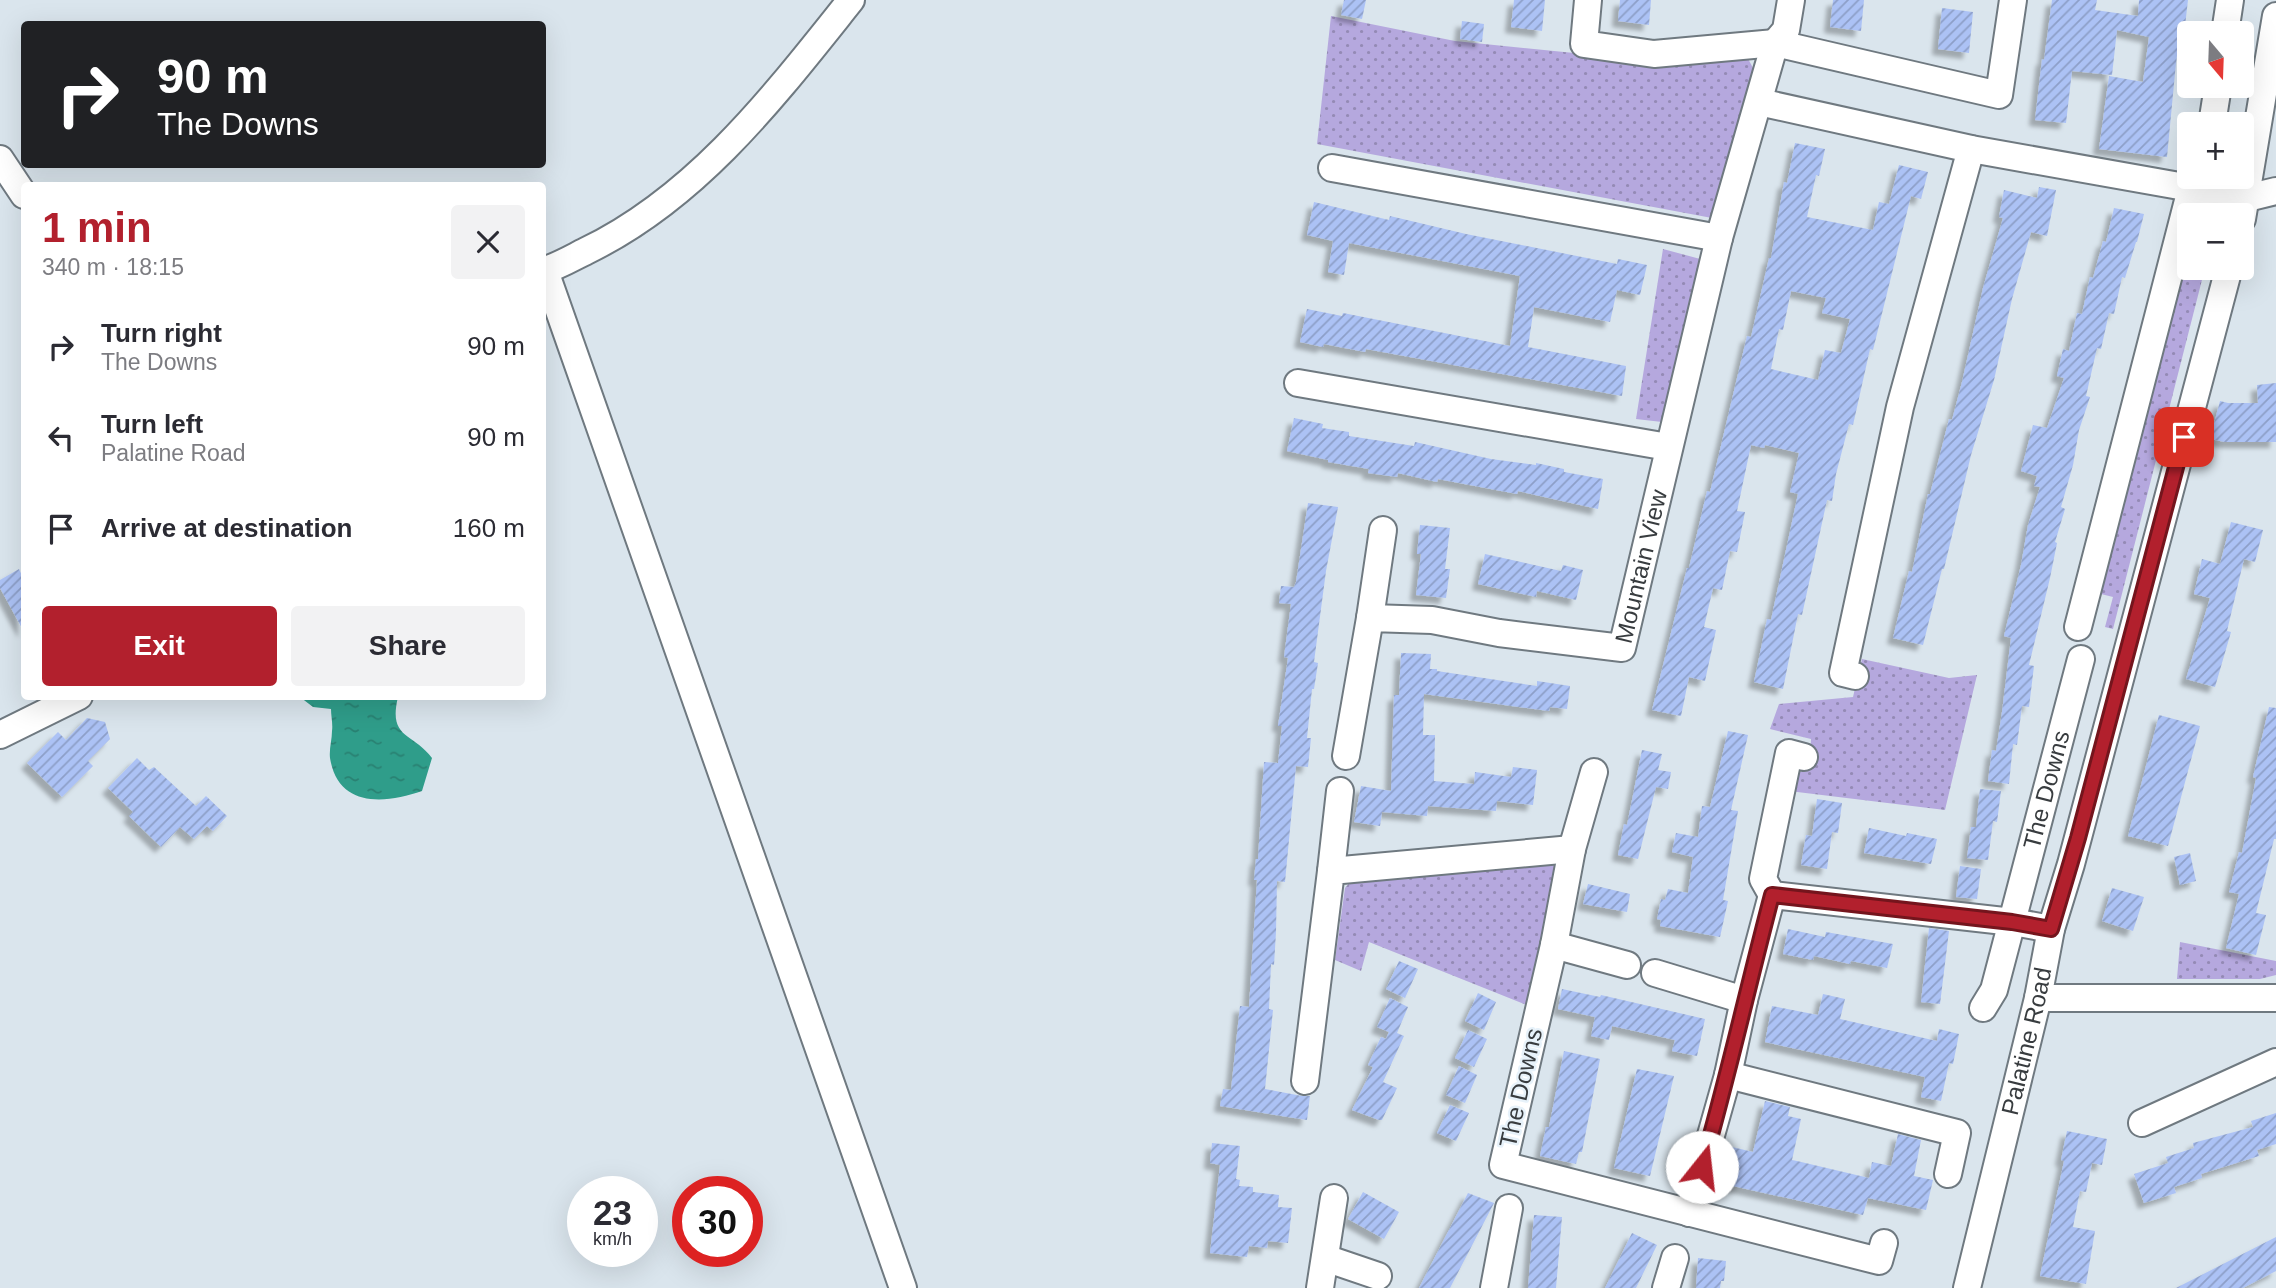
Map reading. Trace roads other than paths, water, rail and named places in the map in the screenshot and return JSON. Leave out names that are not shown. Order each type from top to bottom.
[{"type":"street","points":[[546,270],[616,237],[691,182],[767,105],[852,0]]},
{"type":"street","points":[[1588,0],[1584,44],[1654,54],[1775,43],[1999,95],[2013,0]]},
{"type":"street","name":"Mountain View","points":[[1370,618],[1432,621],[1500,633],[1622,648],[1719,238],[1775,43],[1787,30],[1791,0]]},
{"type":"street","points":[[2227,21],[2230,0]]},
{"type":"street","points":[[2245,203],[2276,16]]},
{"type":"street","points":[[1759,102],[1971,149],[2177,180]]},
{"type":"street","points":[[1855,676],[1843,673],[1897,420],[1971,149]]},
{"type":"street","points":[[0,159],[21,190]]},
{"type":"street","points":[[1332,169],[1719,238]]},
{"type":"street","points":[[2078,627],[2193,189]]},
{"type":"street","points":[[2207,189],[2234,203]]},
{"type":"street","points":[[2253,203],[2276,191]]},
{"type":"street","points":[[546,277],[903,1288]]},
{"type":"street","name":"Palatine Road","points":[[1967,1288],[2038,998],[2051,929],[2078,838],[2226,280]]},
{"type":"street","points":[[1297,383],[1668,447]]},
{"type":"street","points":[[1346,756],[1383,530]]},
{"type":"street","name":"The Downs","points":[[1983,1008],[1994,990],[2081,659]]},
{"type":"street","points":[[0,735],[71,700]]},
{"type":"street","points":[[1689,1213],[1728,1075],[1744,1000],[1772,895],[1763,879],[1789,753],[1804,757]]},
{"type":"street","name":"The Downs","points":[[1594,772],[1572,849],[1554,945],[1503,1165],[1879,1261],[1884,1243]]},
{"type":"street","points":[[1306,1081],[1340,791]]},
{"type":"street","points":[[1331,871],[1572,849]]},
{"type":"street","points":[[1772,895],[2012,922],[2051,929]]},
{"type":"street","points":[[1554,945],[1627,965]]},
{"type":"street","points":[[1655,973],[1744,1000]]},
{"type":"street","points":[[2038,998],[2276,998]]},
{"type":"street","points":[[2142,1123],[2276,1062]]},
{"type":"street","points":[[1728,1075],[1956,1133],[1948,1174]]},
{"type":"street","points":[[1320,1288],[1335,1198]]},
{"type":"street","points":[[1494,1288],[1510,1208]]},
{"type":"street","points":[[1325,1258],[1378,1276]]},
{"type":"street","points":[[1666,1288],[1675,1258]]},
{"type":"water","points":[[304,700],[398,700],[396,721],[399,728],[432,758],[422,791],[379,799],[353,794],[335,774],[330,758],[331,709],[313,707]]}]
